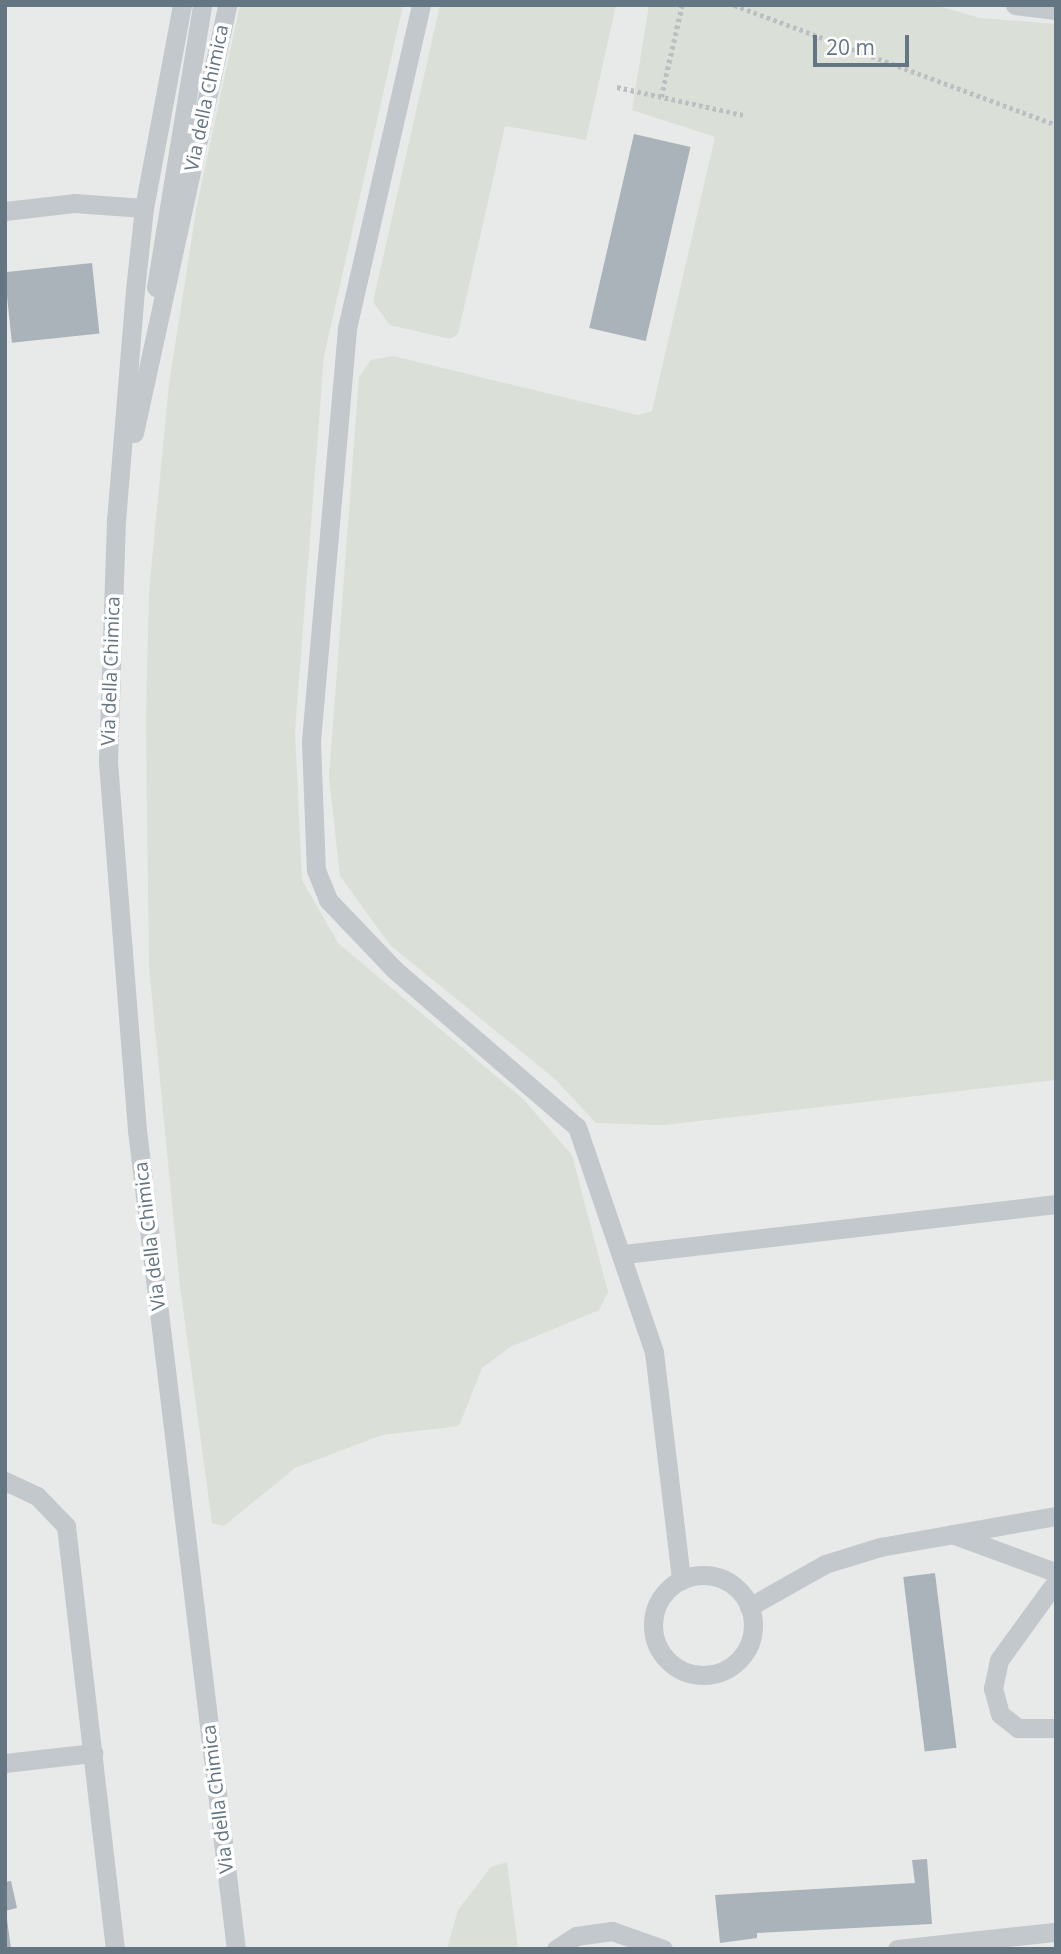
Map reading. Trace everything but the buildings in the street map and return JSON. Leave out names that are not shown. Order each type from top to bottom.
[{"type":"lane","name":"Via della Chimica","points":[[182,5],[144,208],[116,520],[108,762],[120,959],[236,1949]]},
{"type":"lane","points":[[149,358],[162,224],[202,5]]},
{"type":"lane","name":"Via della Chimica","points":[[116,520],[227,5]]},
{"type":"lane","points":[[421,5],[347,329],[312,742],[315,861],[328,900],[395,970],[577,1127],[624,1254],[654,1352],[681,1580]]},
{"type":"lane","points":[[1016,5],[1056,10]]},
{"type":"lane","points":[[5,211],[74,203],[144,208]]},
{"type":"lane","points":[[624,1254],[1056,1204]]},
{"type":"lane","points":[[5,1481],[45,1502],[66,1526],[115,1949]]},
{"type":"lane","points":[[749,1607],[825,1564],[947,1533],[1056,1516]]},
{"type":"lane","points":[[947,1533],[1054,1578],[999,1660],[993,1688],[1000,1714],[1018,1728],[1056,1728]]},
{"type":"lane","points":[[713,1576],[729,1582],[749,1607],[752,1635],[738,1661],[713,1675],[683,1672],[659,1650],[653,1619],[658,1603],[681,1580],[713,1576]]},
{"type":"lane","points":[[5,1763],[93,1753]]},
{"type":"lane","points":[[897,1949],[1055,1934],[1056,1912]]},
{"type":"lane","points":[[556,1949],[576,1936],[612,1931],[663,1949]]},
{"type":"path","points":[[661,97],[682,5]]},
{"type":"path","points":[[734,5],[1056,125]]},
{"type":"path","points":[[617,87],[743,115]]},
{"type":"shaded area","points":[[5,5],[1056,5],[1056,1949],[5,1949]]},
{"type":"shaded area","points":[[240,5],[403,5],[324,356],[295,731],[302,880],[338,943],[523,1099],[572,1155],[608,1292],[599,1310],[510,1347],[482,1368],[459,1426],[382,1435],[295,1468],[224,1526],[212,1523],[180,1286],[149,967],[146,720],[149,592],[169,384],[197,205]]},
{"type":"shaded area","points":[[440,5],[616,5],[586,140],[505,126],[458,334],[450,339],[390,325],[373,302]]},
{"type":"shaded area","points":[[649,5],[934,5],[980,18],[1056,24],[1056,1080],[664,1125],[596,1123],[555,1079],[390,945],[340,876],[329,777],[359,377],[371,360],[393,356],[638,415],[652,411],[715,137],[632,110]]},
{"type":"shaded area","points":[[507,1862],[518,1949],[447,1949],[458,1910],[491,1867]]}]
